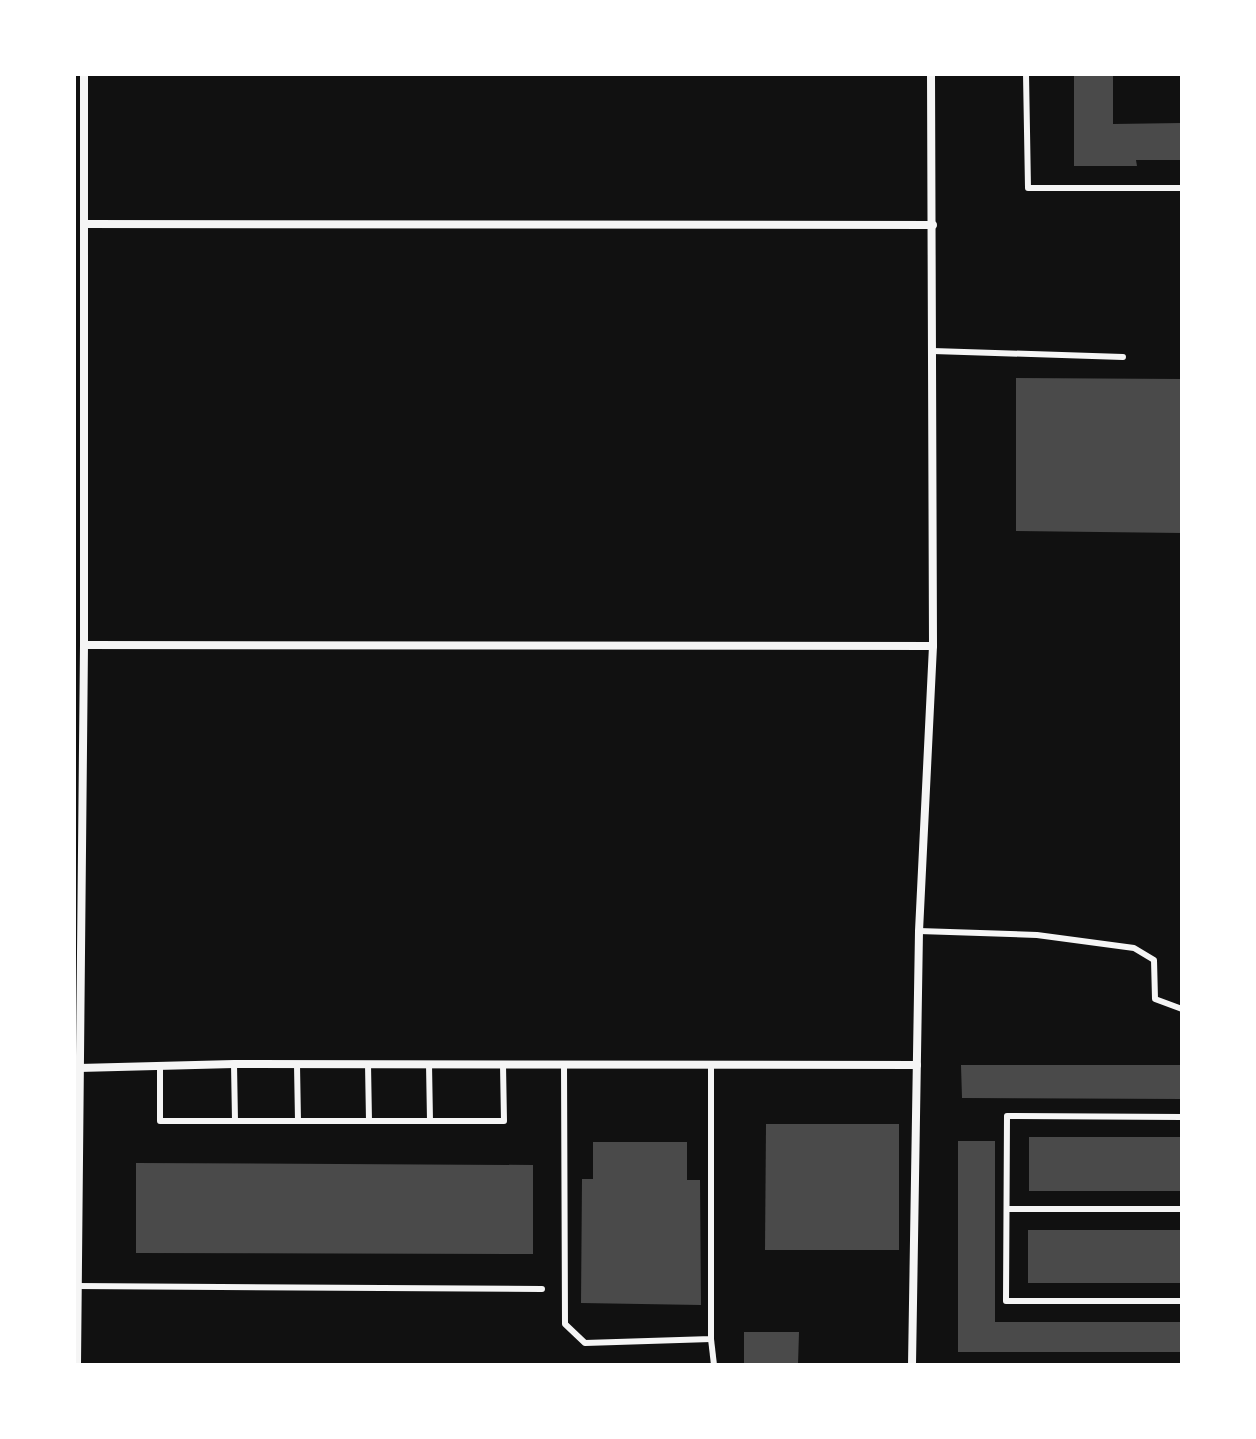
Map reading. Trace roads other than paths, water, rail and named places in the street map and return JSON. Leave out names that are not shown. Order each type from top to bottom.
[{"type":"street","points":[[77,1365],[84,645],[84,74]]},
{"type":"street","points":[[912,1365],[919,931],[933,646],[931,74]]},
{"type":"street","points":[[84,224],[933,225]]},
{"type":"street","points":[[84,645],[933,646]]},
{"type":"street","points":[[79,1068],[234,1064],[917,1065]]},
{"type":"lane","points":[[1026,74],[1028,188],[1182,188]]},
{"type":"lane","points":[[933,351],[1123,357]]},
{"type":"lane","points":[[919,931],[1037,935],[1134,948],[1154,960],[1155,999],[1182,1009]]},
{"type":"lane","points":[[234,1064],[235,1121]]},
{"type":"lane","points":[[368,1064],[369,1121]]},
{"type":"lane","points":[[429,1064],[430,1121]]},
{"type":"lane","points":[[297,1065],[298,1121]]},
{"type":"lane","points":[[160,1067],[160,1121],[504,1121],[503,1065]]},
{"type":"lane","points":[[564,1065],[565,1324],[585,1343],[711,1339]]},
{"type":"lane","points":[[711,1065],[711,1339],[714,1365]]},
{"type":"lane","points":[[1182,1117],[1007,1116],[1006,1301],[1182,1301]]},
{"type":"lane","points":[[1007,1209],[1182,1209]]},
{"type":"lane","points":[[77,1286],[542,1289]]}]
